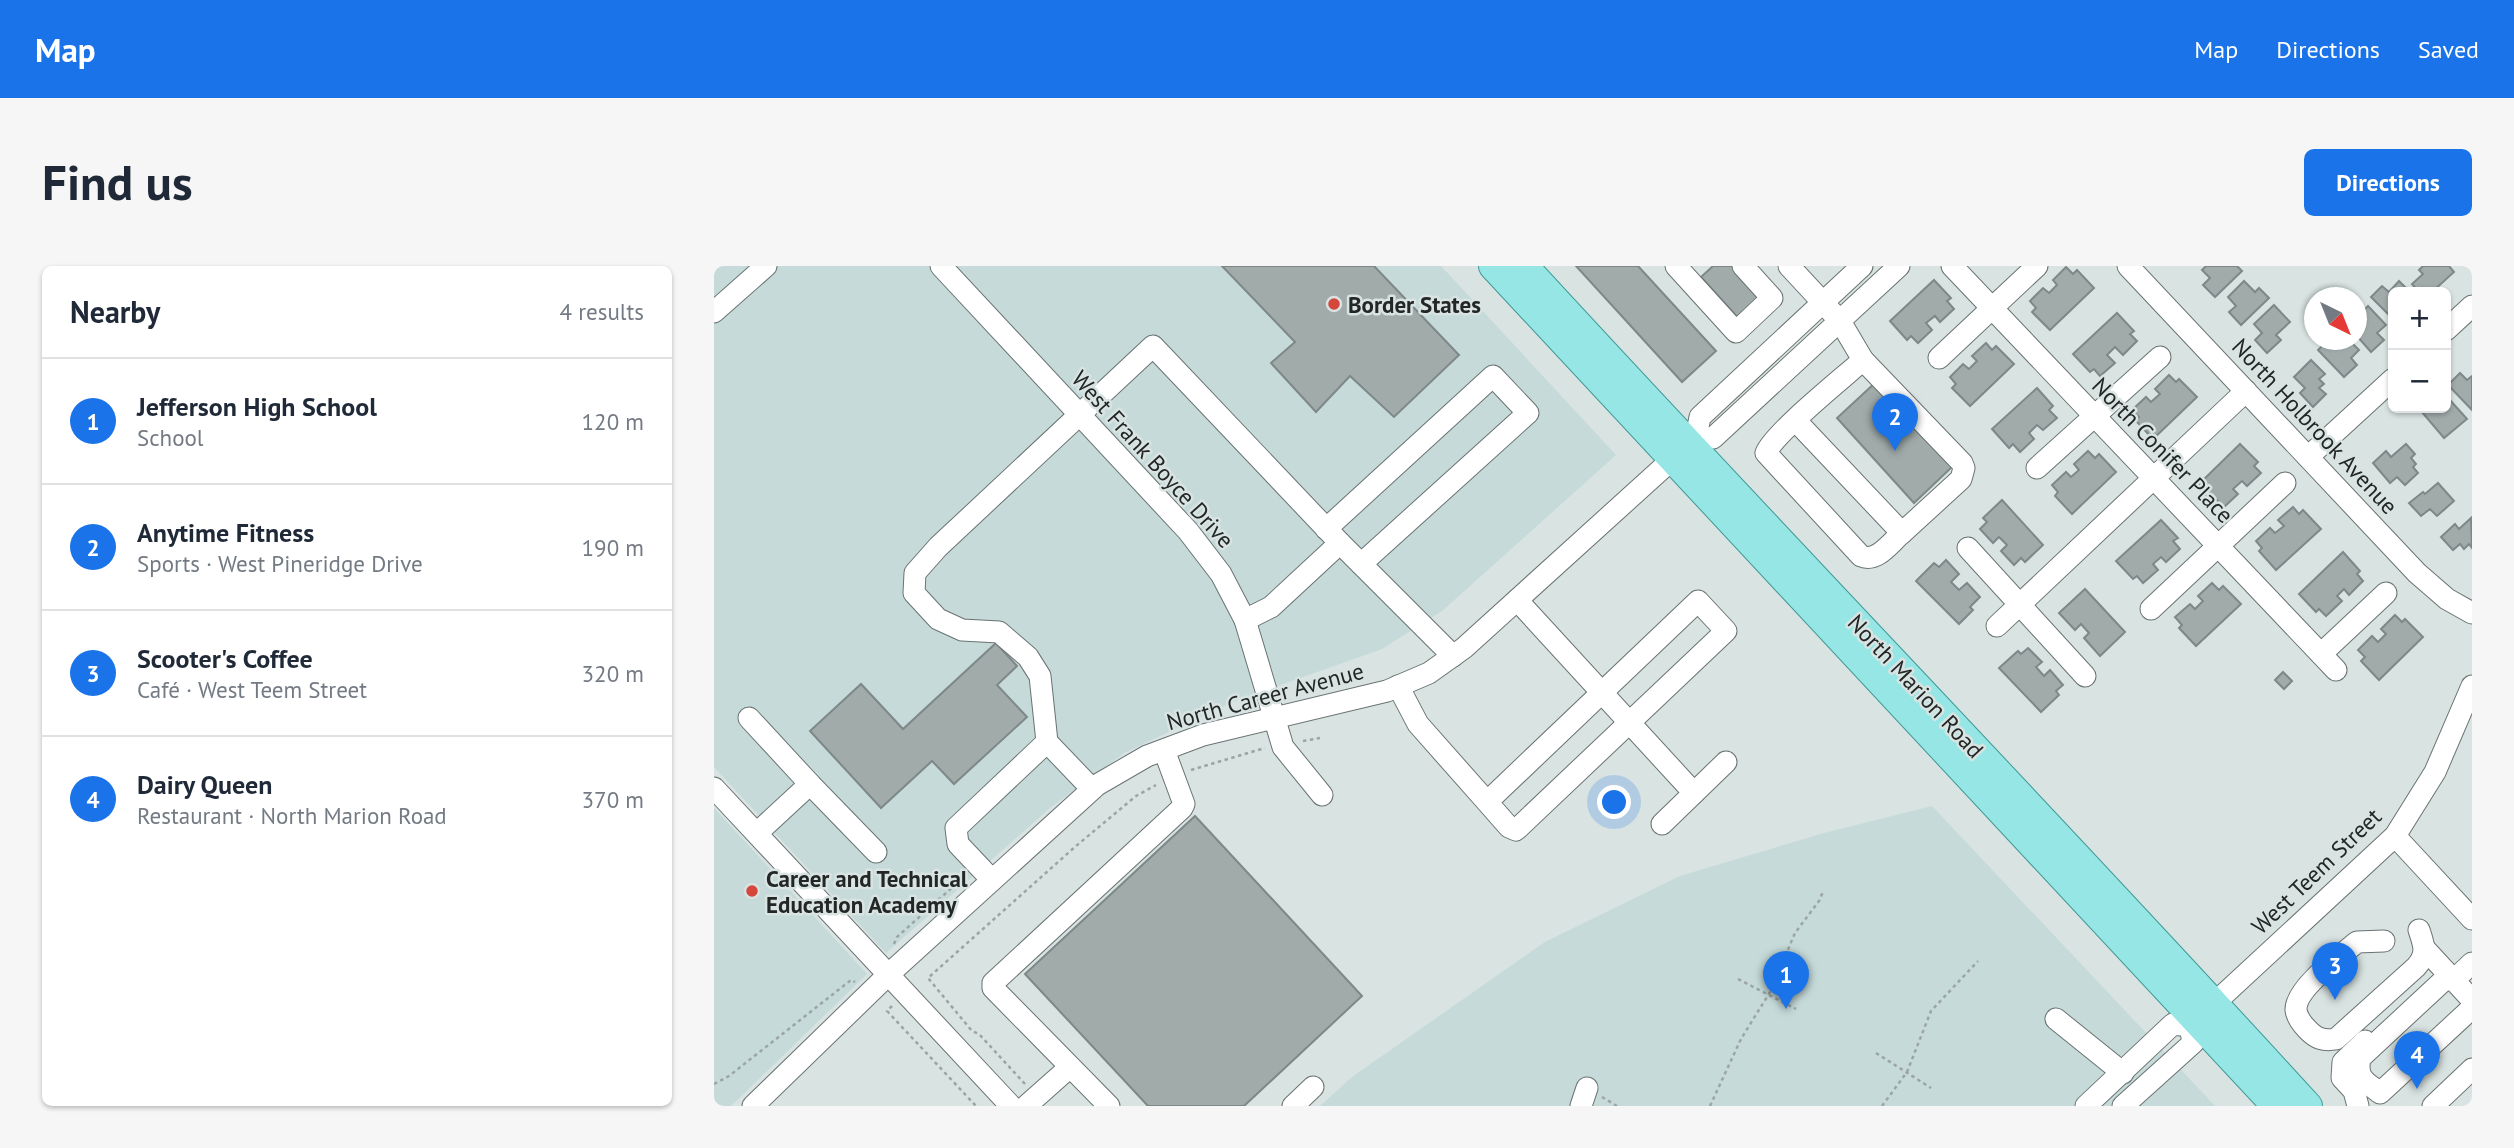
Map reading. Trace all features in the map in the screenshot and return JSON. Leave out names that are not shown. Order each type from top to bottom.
[{"type":"main road","name":"North Marion Road","points":[[1493,266],[1686,447]]},
{"type":"main road","name":"North Marion Road","points":[[1524,266],[2200,1017],[2276,1106]]},
{"type":"main road","name":"North Marion Road","points":[[2200,1017],[2308,1106]]},
{"type":"street","points":[[714,312],[766,266]]},
{"type":"street","name":"West Frank Boyce Drive","points":[[941,266],[1188,531],[1222,574],[1245,620],[1283,747],[1322,795]]},
{"type":"street","points":[[1676,266],[1736,332],[1772,298],[1743,266]]},
{"type":"street","points":[[1789,266],[1840,321],[1863,360],[1964,468],[1961,479],[1877,555],[1867,558],[1861,556],[1766,453],[1773,441],[1863,360]]},
{"type":"street","points":[[1686,447],[1700,417],[1862,266]]},
{"type":"street","points":[[1686,447],[1713,438],[1899,266]]},
{"type":"street","name":"North Conifer Place","points":[[1952,266],[2336,670]]},
{"type":"street","points":[[1939,358],[2037,266]]},
{"type":"street","name":"North Holbrook Avenue","points":[[2128,266],[2417,573],[2447,599],[2472,613]]},
{"type":"street","points":[[2451,325],[2472,306]]},
{"type":"street","points":[[1092,789],[1048,743],[1040,676],[1028,657],[999,632],[962,630],[938,619],[914,593],[915,573],[938,547],[1153,346],[1333,536],[1452,656]]},
{"type":"street","points":[[2038,468],[2160,357]]},
{"type":"street","points":[[1245,620],[1272,607],[1333,536],[1493,376],[1528,413],[1361,564]]},
{"type":"street","points":[[2308,457],[2388,384]]},
{"type":"street","points":[[1997,626],[2246,391]]},
{"type":"street","points":[[1796,421],[1902,533]]},
{"type":"street","name":"North Career Avenue","points":[[753,1106],[905,960],[985,873],[1092,789],[1147,756],[1203,735],[1387,691],[1429,673],[1517,600],[1686,447]]},
{"type":"street","points":[[2151,609],[2286,483]]},
{"type":"street","points":[[1968,548],[2085,676]]},
{"type":"street","points":[[2321,654],[2386,593]]},
{"type":"street","points":[[1517,600],[1694,793]]},
{"type":"street","points":[[1398,686],[1418,724],[1509,827],[1516,830],[1726,631],[1698,601],[1487,802]]},
{"type":"street","name":"West Teem Street","points":[[2200,1017],[2395,836],[2435,772],[2472,686]]},
{"type":"street","points":[[749,718],[876,852]]},
{"type":"street","points":[[985,873],[958,844],[956,828],[1048,743]]},
{"type":"street","points":[[1109,1106],[993,988],[993,983],[1182,808],[1184,804],[1164,750]]},
{"type":"street","points":[[1661,824],[1726,762]]},
{"type":"street","points":[[757,834],[810,783]]},
{"type":"street","points":[[714,788],[1011,1106]]},
{"type":"street","points":[[2395,836],[2472,919]]},
{"type":"street","points":[[2384,941],[2357,942],[2300,995],[2296,1009],[2299,1018],[2315,1037],[2324,1041],[2341,1036],[2416,967],[2421,961],[2422,940],[2472,1000]]},
{"type":"street","points":[[2472,963],[2454,980],[2444,980],[2360,1058],[2357,1069],[2361,1077],[2381,1093],[2472,1008]]},
{"type":"street","points":[[2375,1106],[2364,1095],[2356,1098],[2342,1078],[2343,1062],[2406,1000],[2423,998]]},
{"type":"street","points":[[2086,1106],[2173,1024],[2200,1017],[2193,1043],[2123,1106]]},
{"type":"street","points":[[2056,1019],[2123,1073]]},
{"type":"street","points":[[1026,1106],[1070,1067]]},
{"type":"street","points":[[2433,1106],[2472,1069]]},
{"type":"street","points":[[1293,1106],[1313,1087]]},
{"type":"path","points":[[905,960],[893,947],[897,937],[985,873]]},
{"type":"path","points":[[1710,1106],[1735,1051],[1769,995],[1795,933],[1823,892]]},
{"type":"path","points":[[1882,1106],[1907,1072],[1931,1011],[1978,961]]},
{"type":"path","points":[[1738,979],[1796,1009]]},
{"type":"path","points":[[714,1084],[729,1076],[851,980],[889,1001],[887,1011]]},
{"type":"path","points":[[887,1011],[905,992]]},
{"type":"path","points":[[887,1011],[976,1106]]},
{"type":"path","points":[[1876,1053],[1931,1088]]},
{"type":"shaded area","points":[[714,266],[1441,266],[1616,455],[1442,611],[1382,649],[1233,702],[1124,753],[1050,808],[886,953],[714,767]]},
{"type":"shaded area","points":[[1932,806],[2215,1106],[1320,1106],[1352,1077],[1545,942],[1680,876],[1824,833]]},
{"type":"shaded area","name":"Career and Technical Education Academy","points":[[714,808],[867,974],[731,1106],[714,1106]]},
{"type":"building","name":"Border States","points":[[1222,266],[1374,266],[1459,355],[1394,417],[1350,376],[1316,412],[1271,363],[1295,342]]},
{"type":"building","points":[[1576,266],[1638,266],[1716,351],[1682,382]]},
{"type":"building","points":[[1713,266],[1736,266],[1764,297],[1740,320],[1701,277]]},
{"type":"building","points":[[2206,266],[2237,266],[2242,271],[2215,297],[2203,285],[2210,278],[2202,270]]},
{"type":"building","points":[[2423,266],[2449,266],[2454,272],[2438,287],[2415,287],[2412,284],[2423,274],[2419,270]]},
{"type":"building","points":[[2066,267],[2073,274],[2077,270],[2094,288],[2050,330],[2032,312],[2036,308],[2030,301],[2043,288],[2049,293],[2057,285],[2053,280]]},
{"type":"building","points":[[1934,280],[1951,298],[1947,301],[1954,309],[1940,322],[1935,316],[1926,323],[1932,330],[1918,343],[1911,336],[1907,340],[1890,321]]},
{"type":"building","points":[[2244,281],[2255,292],[2259,288],[2269,298],[2241,325],[2229,312],[2236,306],[2228,297]]},
{"type":"building","points":[[2399,281],[2405,287],[2394,287]]},
{"type":"building","points":[[2382,286],[2388,291],[2388,314],[2371,297]]},
{"type":"building","points":[[2274,305],[2290,322],[2276,335],[2281,340],[2267,353],[2255,340],[2262,333],[2254,324]]},
{"type":"building","points":[[2367,307],[2386,325],[2377,333],[2384,340],[2371,352],[2367,347]]},
{"type":"building","points":[[2117,313],[2134,331],[2130,334],[2137,341],[2123,355],[2115,347],[2107,355],[2115,363],[2100,376],[2094,369],[2090,372],[2073,354]]},
{"type":"building","points":[[1986,343],[1992,350],[1996,346],[2014,364],[1970,406],[1952,388],[1956,384],[1950,377],[1963,364],[1969,369],[1977,361],[1972,356]]},
{"type":"building","points":[[2318,350],[2359,350],[2351,358],[2357,365],[2344,377]]},
{"type":"building","points":[[2311,360],[2325,374],[2319,379],[2324,384],[2319,388],[2326,394],[2313,407],[2300,393],[2305,388],[2294,377]]},
{"type":"building","points":[[2460,373],[2467,380],[2472,376],[2472,410],[2451,388],[2451,382]]},
{"type":"building","points":[[2169,375],[2176,382],[2179,379],[2197,397],[2153,439],[2136,421],[2139,417],[2132,410],[2146,397],[2151,402],[2160,394],[2155,389]]},
{"type":"building","points":[[1876,382],[1954,465],[1914,503],[1837,418]]},
{"type":"building","points":[[2037,388],[2053,406],[2049,410],[2057,418],[2043,430],[2037,425],[2029,433],[2034,439],[2020,452],[2013,444],[2009,448],[1992,429]]},
{"type":"building","points":[[2451,401],[2467,419],[2444,438],[2423,413],[2451,413]]},
{"type":"building","points":[[2240,444],[2258,462],[2254,466],[2261,473],[2247,486],[2242,481],[2233,489],[2238,494],[2224,507],[2217,500],[2214,504],[2197,486]]},
{"type":"building","points":[[2406,444],[2415,454],[2411,458],[2418,473],[2405,485],[2397,477],[2390,483],[2373,463],[2386,451],[2391,457]]},
{"type":"building","points":[[2088,451],[2095,458],[2099,454],[2116,472],[2072,514],[2055,496],[2058,492],[2052,485],[2066,472],[2071,477],[2079,470],[2074,464]]},
{"type":"building","points":[[2438,483],[2454,501],[2437,516],[2430,509],[2421,516],[2409,503]]},
{"type":"building","points":[[2002,500],[2043,545],[2025,562],[2021,558],[2014,565],[2001,551],[2007,545],[1999,537],[1993,543],[1980,529],[1987,522],[1983,518]]},
{"type":"building","points":[[2293,507],[2299,514],[2303,510],[2321,529],[2276,570],[2259,551],[2262,548],[2256,541],[2270,528],[2275,533],[2284,526],[2278,520]]},
{"type":"building","points":[[2471,518],[2472,548],[2469,544],[2464,549],[2460,544],[2453,550],[2441,537],[2455,524],[2459,529]]},
{"type":"building","points":[[2161,520],[2178,538],[2173,541],[2180,549],[2166,562],[2161,557],[2153,564],[2158,570],[2143,583],[2137,576],[2133,579],[2116,561]]},
{"type":"building","points":[[2343,552],[2360,571],[2357,574],[2363,581],[2349,595],[2344,589],[2337,596],[2342,601],[2326,616],[2319,609],[2316,612],[2299,594]]},
{"type":"building","points":[[1946,560],[1959,574],[1951,582],[1959,590],[1967,583],[1980,597],[1970,607],[1973,610],[1959,624],[1916,581],[1934,563],[1939,567]]},
{"type":"building","points":[[2212,583],[2219,590],[2223,586],[2241,604],[2196,646],[2179,628],[2182,625],[2175,617],[2190,604],[2195,609],[2203,601],[2198,596]]},
{"type":"building","points":[[2085,589],[2125,632],[2100,656],[2084,638],[2089,633],[2081,624],[2075,630],[2059,613]]},
{"type":"building","points":[[2395,615],[2402,622],[2405,619],[2423,637],[2379,680],[2361,661],[2365,657],[2358,650],[2372,636],[2378,642],[2386,634],[2381,629]]},
{"type":"building","points":[[996,643],[1017,666],[997,685],[1027,717],[954,784],[932,761],[881,808],[810,731],[861,684],[903,729]]},
{"type":"building","points":[[2028,648],[2042,662],[2036,667],[2044,676],[2050,670],[2063,685],[2056,691],[2059,695],[2041,712],[1999,668],[2018,651],[2021,654]]},
{"type":"building","points":[[2283,672],[2292,681],[2284,689],[2275,680]]},
{"type":"building","points":[[1195,816],[1362,996],[1244,1106],[1148,1106],[1025,974]]},
{"type":"place","name":"Border States","points":[[1334,304]]},
{"type":"place","name":"Anytime Fitness","points":[[1895,451]]},
{"type":"place","name":"Career and Technical Education Academy","points":[[752,891]]},
{"type":"place","name":"Scooter's Coffee","points":[[2335,1000]]},
{"type":"place","name":"Jefferson High School","points":[[1786,1009]]},
{"type":"place","name":"Dairy Queen","points":[[2417,1089]]}]
